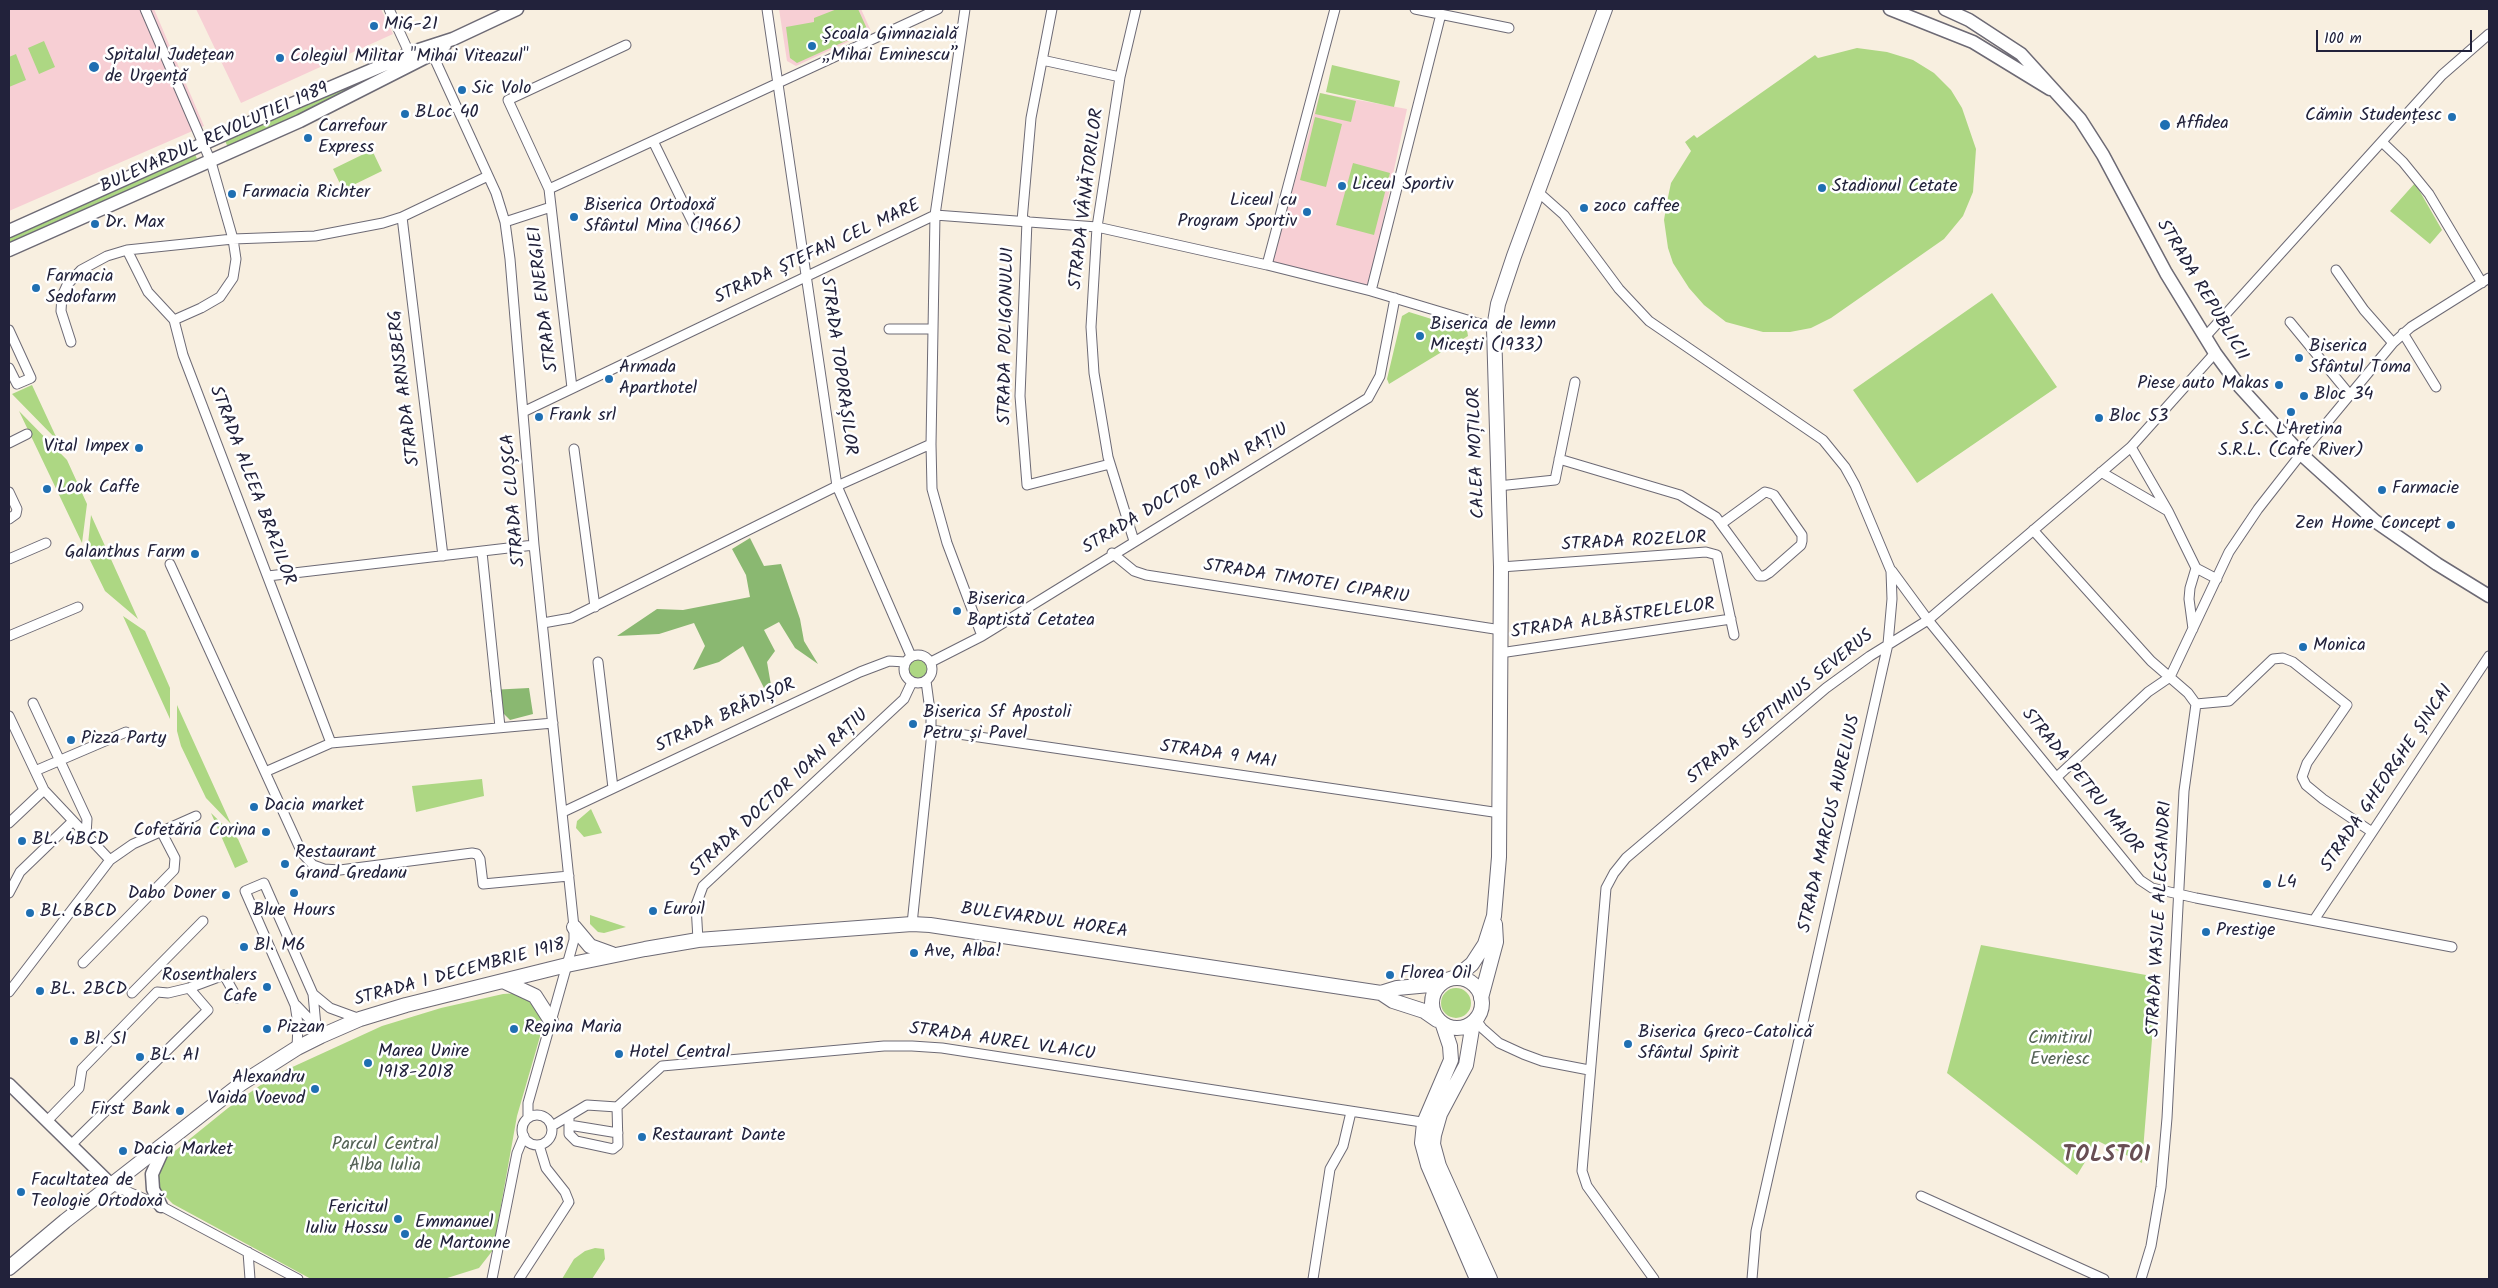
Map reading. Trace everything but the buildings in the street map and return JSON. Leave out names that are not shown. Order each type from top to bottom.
[{"type":"main road","name":"BULEVARDUL REVOLUȚIEI 1989","points":[[9,250],[211,162],[315,114],[412,59],[517,9]]},
{"type":"main road","name":"CALEA MOȚILOR","points":[[1490,1279],[1438,1166],[1430,1123],[1466,1066],[1474,1021],[1481,1010],[1481,998],[1496,942],[1494,916],[1499,857],[1501,630],[1494,328],[1505,280],[1605,9]]},
{"type":"main road","name":"STRADA REPUBLICII","points":[[1894,9],[1973,42],[2052,90]]},
{"type":"main road","name":"STRADA REPUBLICII","points":[[1945,9],[1969,20],[2021,54],[2043,76],[2052,90],[2080,119],[2092,136],[2166,273],[2214,353],[2240,387],[2300,454],[2375,521],[2437,564],[2489,596]]},
{"type":"main road","name":"BULEVARDUL REVOLUȚIEI 1989","points":[[9,231],[204,144],[412,59]]},
{"type":"main road","name":"CALEA MOȚILOR","points":[[1478,1279],[1428,1166],[1422,1143],[1451,1060],[1450,1046],[1431,1005],[1432,997],[1441,984],[1455,978],[1480,954],[1494,916]]},
{"type":"main road","name":"BULEVARDUL HOREA","points":[[698,940],[912,924],[1010,936],[1381,993]]},
{"type":"main road","points":[[574,927],[590,946],[604,953],[615,954]]},
{"type":"main road","name":"STRADA 1 DECEMBRIE 1918","points":[[9,1268],[242,1083],[297,1048],[318,1031],[567,965],[615,954],[698,940]]},
{"type":"main road","points":[[1455,978],[1470,982],[1476,987],[1481,998]]},
{"type":"main road","points":[[505,982],[535,996],[551,1021]]},
{"type":"main road","points":[[1381,993],[1397,988],[1441,984]]},
{"type":"main road","points":[[1381,993],[1393,1002],[1424,1011],[1440,1022],[1458,1029],[1474,1021]]},
{"type":"main road","points":[[161,1206],[153,1189],[152,1174],[167,1141]]},
{"type":"street","points":[[146,9],[211,162],[233,238],[236,268],[228,288],[212,302],[174,320]]},
{"type":"street","points":[[390,9],[412,59]]},
{"type":"street","name":"STRADA TOPORAȘILOR","points":[[767,9],[837,486],[908,659]]},
{"type":"street","points":[[549,189],[938,9]]},
{"type":"street","points":[[965,9],[935,215],[930,444],[932,489],[947,543],[982,636]]},
{"type":"street","name":"STRADA POLIGONULUI","points":[[1052,9],[1031,118],[1024,221],[1020,396],[1027,486],[1110,464]]},
{"type":"street","name":"STRADA VÂNĂTORILOR","points":[[1134,540],[1110,464],[1092,351],[1097,227],[1120,77],[1136,9]]},
{"type":"street","points":[[1268,265],[1335,9]]},
{"type":"street","points":[[1415,9],[1509,28]]},
{"type":"street","points":[[1372,291],[1440,14]]},
{"type":"street","points":[[2205,337],[2442,75],[2489,34]]},
{"type":"street","name":"STRADA ENERGIEI","points":[[572,388],[549,189],[508,100],[626,45]]},
{"type":"street","name":"STRADA CLOȘCA","points":[[430,50],[488,176],[505,222],[510,259],[534,545],[574,927],[574,940],[528,1103],[528,1118]]},
{"type":"street","points":[[1042,60],[1120,77]]},
{"type":"street","points":[[653,141],[694,225]]},
{"type":"street","points":[[2057,777],[2148,692],[2170,677],[2229,552],[2258,509],[2300,454],[2393,342],[2403,333],[2486,280],[2429,194],[2403,162],[2382,142]]},
{"type":"street","points":[[71,342],[60,311],[62,296],[67,285],[81,270],[93,262],[127,250],[233,238],[315,236],[383,223],[488,176]]},
{"type":"street","name":"STRADA SEPTIMIUS SEVERUS","points":[[1538,191],[1564,215],[1618,289],[1649,321],[1823,440],[1845,467],[1855,485],[1892,570],[1892,606],[1888,644],[1826,688],[1626,858],[1614,873],[1606,888],[1589,1070],[1583,1179],[1654,1279]]},
{"type":"street","name":"STRADA ENERGIEI","points":[[505,222],[551,207]]},
{"type":"street","name":"STRADA ȘTEFAN CEL MARE","points":[[523,412],[935,215],[1097,227],[1268,265],[1372,291],[1494,328]]},
{"type":"street","name":"STRADA ARNSBERG","points":[[402,216],[442,556]]},
{"type":"street","name":"STRADA ALEEA BRAZILOR","points":[[127,250],[148,292],[174,320],[183,355],[331,743]]},
{"type":"street","points":[[2336,270],[2370,317],[2393,342]]},
{"type":"street","name":"STRADA DOCTOR IOAN RAȚIU","points":[[931,662],[982,636],[1134,540],[1368,398],[1380,376],[1394,298]]},
{"type":"street","points":[[2290,322],[2350,395]]},
{"type":"street","points":[[889,329],[933,329]]},
{"type":"street","points":[[9,330],[31,378],[17,384],[9,368]]},
{"type":"street","points":[[2403,333],[2436,387]]},
{"type":"street","points":[[1888,644],[1928,620],[2131,447],[2214,353]]},
{"type":"street","points":[[1498,486],[1553,481],[1575,382]]},
{"type":"street","points":[[9,443],[27,434]]},
{"type":"street","points":[[543,623],[571,618],[595,607],[837,486],[930,444]]},
{"type":"street","points":[[2131,447],[2168,511],[2196,568],[2217,578]]},
{"type":"street","points":[[574,449],[595,607]]},
{"type":"street","points":[[1559,459],[1680,495],[1716,516],[1759,576],[1769,573],[1801,545],[1802,541],[1802,535],[1774,495],[1765,492],[1722,524]]},
{"type":"street","points":[[2101,472],[2168,511]]},
{"type":"street","points":[[9,492],[17,509],[16,514],[9,519]]},
{"type":"street","points":[[2033,530],[2151,661],[2188,693],[2196,704],[2229,701],[2273,659],[2283,658],[2293,662],[2347,705],[2307,763],[2302,777],[2306,785],[2372,832]]},
{"type":"street","points":[[9,560],[46,543]]},
{"type":"street","points":[[268,576],[534,545]]},
{"type":"street","points":[[482,552],[500,727]]},
{"type":"street","name":"STRADA ROZELOR","points":[[1500,567],[1706,552],[1717,556],[1734,635]]},
{"type":"street","name":"STRADA TIMOTEI CIPARIU","points":[[1112,554],[1134,571],[1146,575],[1501,630]]},
{"type":"street","points":[[170,564],[302,853],[313,865],[324,869],[340,870],[472,853],[477,854],[480,858],[483,884],[569,876]]},
{"type":"street","points":[[2193,629],[2190,588],[2196,568]]},
{"type":"street","name":"STRADA PETRU MAIOR","points":[[1892,570],[1928,620],[2140,880],[2152,888],[2178,895],[2452,947]]},
{"type":"street","points":[[9,636],[78,608]]},
{"type":"street","name":"STRADA ALBĂSTRELELOR","points":[[1500,653],[1731,619]]},
{"type":"street","name":"STRADA MARCUS AURELIUS","points":[[1752,1279],[1756,1231],[1888,644]]},
{"type":"street","points":[[912,924],[931,730],[926,681],[931,675],[931,662],[924,656],[908,659],[906,676],[912,682],[926,681]]},
{"type":"street","name":"STRADA GHEORGHE ȘINCAI","points":[[2314,920],[2489,656]]},
{"type":"street","name":"STRADA BRĂDIȘOR","points":[[563,812],[860,672],[889,662],[908,659]]},
{"type":"street","points":[[598,662],[613,788]]},
{"type":"street","name":"STRADA DOCTOR IOAN RAȚIU","points":[[698,940],[696,905],[703,886],[904,699],[912,682]]},
{"type":"street","points":[[33,703],[87,819],[86,835]]},
{"type":"street","name":"STRADA VASILE ALECSANDRI","points":[[2141,1279],[2151,1246],[2162,1177],[2168,1118],[2184,791],[2196,704]]},
{"type":"street","points":[[9,716],[44,790],[110,860]]},
{"type":"street","points":[[264,772],[331,743],[554,723]]},
{"type":"street","name":"STRADA 9 MAI","points":[[931,730],[1500,813]]},
{"type":"street","points":[[35,771],[126,732]]},
{"type":"street","points":[[9,823],[44,790]]},
{"type":"street","points":[[9,992],[110,860],[133,844],[196,816]]},
{"type":"street","points":[[9,893],[20,872],[73,820]]},
{"type":"street","points":[[83,963],[174,870],[175,858],[161,831]]},
{"type":"street","points":[[297,1048],[298,1024],[295,1005],[245,891],[264,883],[313,994],[318,1031]]},
{"type":"street","points":[[132,993],[203,921]]},
{"type":"street","points":[[145,979],[157,992],[168,994],[224,975],[237,998]]},
{"type":"street","points":[[71,1145],[208,1010],[189,988]]},
{"type":"street","points":[[47,1121],[80,1088],[82,1069],[157,992]]},
{"type":"street","points":[[313,994],[330,1008],[360,1019]]},
{"type":"street","points":[[295,1005],[318,1031]]},
{"type":"street","points":[[1474,1021],[1499,1043],[1523,1054],[1542,1061],[1589,1070]]},
{"type":"street","name":"STRADA AUREL VLAICU","points":[[617,1107],[662,1066],[884,1046],[912,1046],[942,1048],[1430,1123]]},
{"type":"street","points":[[9,1084],[112,1185],[161,1206],[298,1279]]},
{"type":"street","points":[[552,1126],[569,1120],[587,1105],[617,1107],[618,1145],[613,1150],[576,1141],[569,1134],[569,1120]]},
{"type":"street","points":[[1313,1279],[1328,1174],[1343,1146],[1351,1112]]},
{"type":"street","points":[[492,1278],[517,1153],[524,1136],[523,1126],[528,1118],[542,1116],[552,1126]]},
{"type":"street","points":[[569,1120],[618,1133]]},
{"type":"street","points":[[524,1136],[530,1143],[539,1145],[550,1138],[552,1126]]},
{"type":"street","points":[[519,1279],[568,1205],[568,1197],[546,1168],[539,1145]]},
{"type":"street","points":[[1921,1196],[2104,1279]]},
{"type":"street","points":[[248,1252],[250,1279]]},
{"type":"shaded area","name":"Spitalul Județean de Urgență","points":[[9,9],[154,9],[204,126],[9,211]]},
{"type":"shaded area","name":"Colegiul Militar \"Mihai Viteazul\"","points":[[196,9],[381,9],[393,34],[241,103]]},
{"type":"shaded area","name":"Școala Gimnazială „Mihai Eminescu”","points":[[779,9],[861,9],[871,31],[796,66],[787,61]]},
{"type":"shaded area","name":"Liceul Sportiv","points":[[1320,93],[1407,109],[1369,286],[1272,262]]},
{"type":"green space","name":"Școala Gimnazială „Mihai Eminescu”","points":[[837,9],[858,9],[868,31],[797,63],[790,58],[786,27],[814,22],[814,18]]},
{"type":"green space","points":[[44,41],[55,67],[39,74],[28,48]]},
{"type":"green space","name":"Stadionul Cetate","points":[[1857,48],[1887,52],[1913,60],[1934,73],[1951,90],[1962,108],[1976,149],[1973,192],[1963,216],[1944,239],[1831,318],[1811,328],[1790,332],[1763,332],[1726,322],[1704,305],[1689,288],[1673,263],[1668,248],[1664,220],[1671,183],[1691,151],[1685,142],[1694,135],[1697,138],[1815,55],[1818,58]]},
{"type":"green space","points":[[16,54],[26,80],[9,87],[9,57]]},
{"type":"green space","points":[[390,65],[392,71],[228,147],[225,141]]},
{"type":"green space","points":[[1332,65],[1400,81],[1394,107],[1326,92]]},
{"type":"green space","points":[[1320,93],[1356,101],[1351,122],[1315,114]]},
{"type":"green space","points":[[1315,117],[1342,124],[1326,187],[1300,180]]},
{"type":"green space","points":[[372,150],[382,171],[343,190],[333,169]]},
{"type":"green space","points":[[195,154],[197,159],[9,245],[9,238]]},
{"type":"green space","points":[[1353,163],[1390,173],[1374,235],[1336,225]]},
{"type":"green space","points":[[2415,183],[2442,230],[2430,244],[2390,211]]},
{"type":"green space","points":[[1992,293],[2057,387],[1917,483],[1853,390]]},
{"type":"green space","points":[[1409,312],[1467,330],[1468,336],[1389,384],[1387,379],[1402,316]]},
{"type":"green space","points":[[32,385],[58,441],[12,394]]},
{"type":"green space","points":[[19,411],[67,460],[87,504],[82,543]]},
{"type":"green space","points":[[91,515],[138,619],[105,591],[87,554]]},
{"type":"green space","points":[[750,538],[764,566],[781,564],[800,619],[804,641],[818,664],[795,648],[779,622],[764,630],[775,651],[767,662],[772,691],[766,692],[743,646],[719,662],[693,670],[705,646],[694,623],[659,634],[617,636],[657,609],[683,610],[750,597],[746,575],[732,549]]},
{"type":"green space","points":[[123,616],[145,631],[170,688],[170,719]]},
{"type":"green space","points":[[918,659],[925,662],[928,669],[925,676],[918,679],[911,676],[908,669],[911,662]]},
{"type":"green space","points":[[529,688],[533,714],[510,720],[494,704],[490,690]]},
{"type":"green space","points":[[177,705],[231,824],[206,798],[181,746],[177,731]]},
{"type":"green space","points":[[482,779],[484,796],[416,812],[412,786]]},
{"type":"green space","points":[[591,809],[602,833],[584,837],[576,828],[577,821]]},
{"type":"green space","points":[[211,813],[238,839],[248,862],[235,868]]},
{"type":"green space","points":[[590,915],[626,927],[604,933],[598,932],[590,924]]},
{"type":"green space","name":"Cimitirul Everiesc","points":[[1981,945],[2157,977],[2142,1163],[2098,1141],[2077,1175],[1947,1073]]},
{"type":"green space","points":[[1456,988],[1466,993],[1471,1003],[1466,1013],[1456,1018],[1446,1013],[1441,1003],[1446,993]]},
{"type":"green space","name":"Parcul Central Alba Iulia","points":[[518,993],[530,999],[543,1017],[541,1033],[517,1116],[493,1250],[479,1268],[444,1279],[311,1279],[173,1204],[162,1193],[157,1179],[160,1167],[165,1159],[228,1108],[275,1075],[382,1026],[441,1008],[503,994]]},
{"type":"green space","points":[[595,1248],[604,1249],[605,1259],[592,1279],[562,1279],[574,1259],[585,1251]]},
{"type":"place","name":"MiG-21","points":[[374,26]]},
{"type":"place","name":"Școala Gimnazială „Mihai Eminescu”","points":[[812,46]]},
{"type":"place","name":"Colegiul Militar \"Mihai Viteazul\"","points":[[280,58]]},
{"type":"place","name":"Spitalul Județean de Urgență","points":[[94,67]]},
{"type":"place","name":"Sic Volo","points":[[462,90]]},
{"type":"place","name":"BLoc 40","points":[[405,114]]},
{"type":"place","name":"Cămin Studențesc","points":[[2452,117]]},
{"type":"place","name":"Affidea","points":[[2165,125]]},
{"type":"place","name":"Carrefour Express","points":[[308,138]]},
{"type":"place","name":"Liceul Sportiv","points":[[1342,186]]},
{"type":"place","name":"Stadionul Cetate","points":[[1822,188]]},
{"type":"place","name":"Farmacia Richter","points":[[232,194]]},
{"type":"place","name":"zoco caffee","points":[[1584,208]]},
{"type":"place","name":"Liceul cu Program Sportiv","points":[[1307,212]]},
{"type":"place","name":"Biserica Ortodoxă Sfântul Mina (1966)","points":[[574,217]]},
{"type":"place","name":"Dr. Max","points":[[95,224]]},
{"type":"place","name":"Farmacia Sedofarm","points":[[36,288]]},
{"type":"place","name":"Biserica de lemn Micești (1933)","points":[[1420,336]]},
{"type":"place","name":"Biserica Sfântul Toma","points":[[2299,358]]},
{"type":"place","name":"Armada Aparthotel","points":[[609,379]]},
{"type":"place","name":"Piese auto Makas","points":[[2279,385]]},
{"type":"place","name":"Bloc 34","points":[[2304,396]]},
{"type":"place","name":"S.C. L'Aretina S.R.L. (Cafe River)","points":[[2291,412]]},
{"type":"place","name":"Frank srl","points":[[539,417]]},
{"type":"place","name":"Bloc 53","points":[[2099,418]]},
{"type":"place","name":"Vital Impex","points":[[139,448]]},
{"type":"place","name":"Look Caffe","points":[[47,489]]},
{"type":"place","name":"Farmacie","points":[[2382,490]]},
{"type":"place","name":"Zen Home Concept","points":[[2451,525]]},
{"type":"place","name":"Galanthus Farm","points":[[195,554]]},
{"type":"place","name":"Biserica Baptistă Cetatea","points":[[957,611]]},
{"type":"place","name":"Monica","points":[[2303,647]]},
{"type":"place","name":"Biserica Sf Apostoli Petru și Pavel","points":[[913,724]]},
{"type":"place","name":"Pizza Party","points":[[71,740]]},
{"type":"place","name":"Dacia market","points":[[254,807]]},
{"type":"place","name":"Cofetăria Corina","points":[[266,832]]},
{"type":"place","name":"BL. 4BCD","points":[[22,841]]},
{"type":"place","name":"Restaurant Grand Gredanu","points":[[285,864]]},
{"type":"place","name":"L4","points":[[2267,884]]},
{"type":"place","name":"Blue Hours","points":[[294,893]]},
{"type":"place","name":"Dabo Doner","points":[[226,895]]},
{"type":"place","name":"Euroil","points":[[653,911]]},
{"type":"place","name":"BL. 6BCD","points":[[30,913]]},
{"type":"place","name":"Prestige","points":[[2206,932]]},
{"type":"place","name":"Bl. M6","points":[[244,947]]},
{"type":"place","name":"Ave, Alba!","points":[[914,953]]},
{"type":"place","name":"Florea Oil","points":[[1390,975]]},
{"type":"place","name":"Rosenthalers Cafe","points":[[267,987]]},
{"type":"place","name":"BL. 2BCD","points":[[40,991]]},
{"type":"place","name":"Pizzan","points":[[267,1029]]},
{"type":"place","name":"Regina Maria","points":[[514,1029]]},
{"type":"place","name":"Bl. S1","points":[[74,1041]]},
{"type":"place","name":"Biserica Greco-Catolică Sfântul Spirit","points":[[1628,1044]]},
{"type":"place","name":"Hotel Central","points":[[619,1054]]},
{"type":"place","name":"BL. A1","points":[[140,1057]]},
{"type":"place","name":"Marea Unire 1918-2018","points":[[368,1063]]},
{"type":"place","name":"Alexandru Vaida Voevod","points":[[315,1089]]},
{"type":"place","name":"First Bank","points":[[180,1111]]},
{"type":"place","name":"Restaurant Dante","points":[[642,1137]]},
{"type":"place","name":"Dacia Market","points":[[123,1151]]},
{"type":"place","name":"Facultatea de Teologie Ortodoxă","points":[[21,1192]]},
{"type":"place","name":"Fericitul Iuliu Hossu","points":[[398,1219]]},
{"type":"place","name":"Emmanuel de Martonne","points":[[405,1234]]},
{"type":"district","name":"TOLSTOI","points":[[2107,1157]]}]
